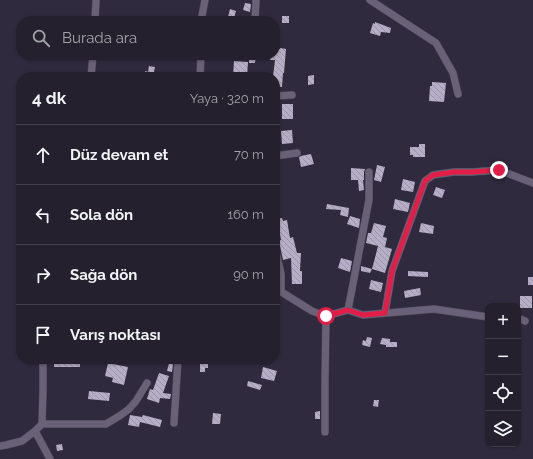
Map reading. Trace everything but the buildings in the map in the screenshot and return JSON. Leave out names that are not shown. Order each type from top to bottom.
[{"type":"street","points":[[95,16],[96,0]]},
{"type":"street","points":[[202,16],[205,0]]},
{"type":"street","points":[[255,16],[256,0]]},
{"type":"street","points":[[370,0],[436,43],[453,73],[458,94]]},
{"type":"street","points":[[91,72],[93,60]]},
{"type":"street","points":[[200,72],[201,60]]},
{"type":"street","points":[[280,96],[292,95]]},
{"type":"street","points":[[280,155],[297,153]]},
{"type":"street","points":[[385,313],[392,271],[425,181],[433,175],[454,172],[499,170],[533,183]]},
{"type":"street","points":[[348,310],[369,200],[369,172]]},
{"type":"street","points":[[280,266],[282,274],[280,282]]},
{"type":"street","points":[[280,291],[312,311],[326,316],[348,310],[363,315],[434,309],[485,317]]},
{"type":"street","points":[[325,432],[326,316]]},
{"type":"street","points":[[521,319],[525,321]]},
{"type":"street","points":[[0,446],[22,441],[42,424],[43,364]]},
{"type":"street","points":[[174,424],[178,364]]},
{"type":"street","points":[[42,424],[106,424],[129,409],[136,401],[147,383]]},
{"type":"street","points":[[35,431],[50,459]]},
{"type":"route","points":[[326,316],[348,310],[363,315],[385,313],[392,271],[425,181],[433,175],[454,172],[499,170]]}]
